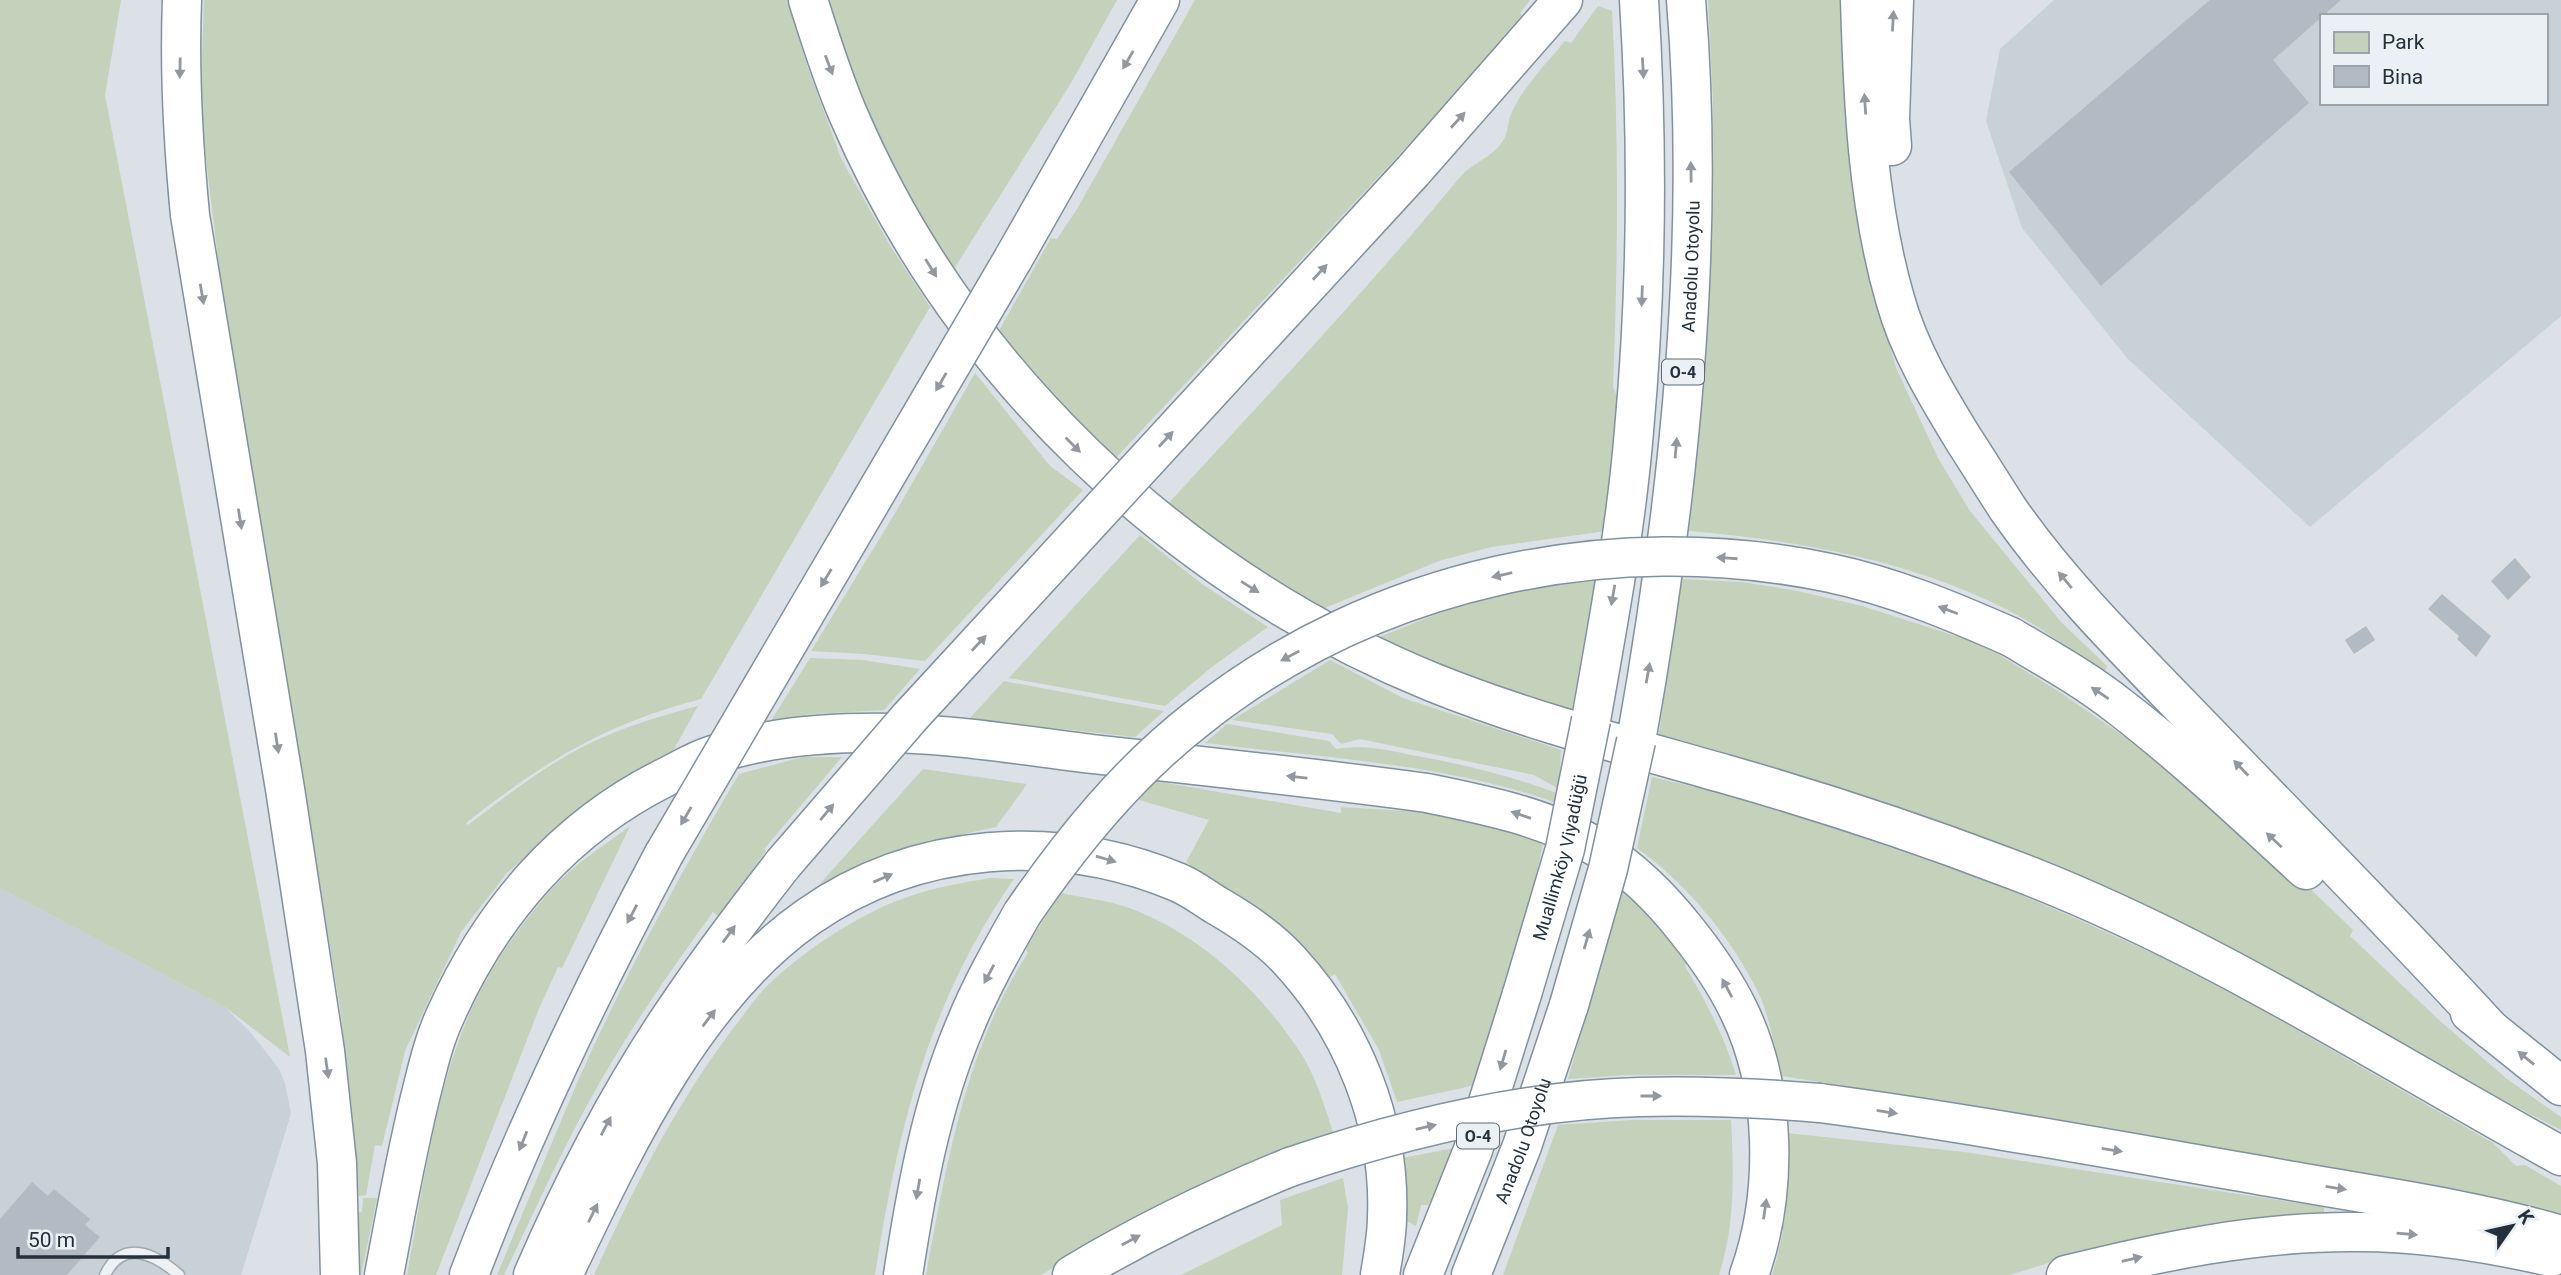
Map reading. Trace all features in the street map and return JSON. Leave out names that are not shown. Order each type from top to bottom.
[{"type":"highway","points":[[182,0],[182,139],[190,215],[285,789],[317,1001],[334,1123],[340,1216],[340,1275]]},
{"type":"highway","points":[[808,0],[848,115],[892,203],[940,282],[983,342],[1025,394],[1090,462],[1137,504],[1226,573],[1294,615],[1431,681],[1501,707],[1641,751],[1835,806],[2010,868],[2087,900],[2208,958],[2561,1156]]},
{"type":"highway","points":[[470,1275],[531,1121],[602,971],[664,854],[1013,259],[1160,0]]},
{"type":"highway","points":[[533,1275],[583,1168],[647,1055],[711,959],[783,864],[910,717],[1413,171],[1563,0]]},
{"type":"highway","name":"Muallimköy Viyadüğü","points":[[1423,1275],[1473,1150],[1565,849],[1618,565],[1634,432],[1640,349],[1644,77],[1639,0]]},
{"type":"highway","name":"Anadolu Otoyolu","points":[[1471,1275],[1522,1146],[1569,1005],[1608,869],[1636,741],[1663,579],[1689,310],[1690,120],[1686,0]]},
{"type":"highway","points":[[1860,0],[1868,151],[1879,230],[1895,301],[1916,355],[1942,404],[2009,510],[2110,632],[2412,944],[2491,1030]]},
{"type":"highway","points":[[1894,0],[1890,119],[1901,220],[1930,343],[1981,467]]},
{"type":"highway","points":[[903,1275],[932,1124],[947,1074],[982,987],[1022,914],[1076,839],[1118,791],[1199,717],[1282,660],[1334,632],[1458,585],[1526,569],[1632,556],[1693,556],[1759,561],[1831,573],[1906,594],[2011,637],[2118,705],[2183,758],[2321,883],[2391,951],[2561,1086]]},
{"type":"highway","points":[[384,1275],[411,1133],[429,1061],[445,1016],[493,927],[519,891],[577,834],[620,803],[709,756],[799,737],[890,733],[981,740],[1427,793],[1501,808],[1549,824],[1597,848],[1650,889],[1678,918],[1719,974],[1744,1024],[1761,1080],[1768,1156],[1761,1233],[1749,1275]]},
{"type":"highway","points":[[564,1275],[641,1119],[662,1085],[722,1000],[755,962],[784,935],[842,897],[910,866],[953,856],[1034,850],[1096,856],[1179,882],[1242,920],[1288,959],[1320,999],[1346,1040],[1371,1100],[1387,1181],[1387,1217],[1380,1275]]},
{"type":"highway","points":[[1072,1275],[1124,1244],[1196,1207],[1290,1167],[1387,1136],[1453,1120],[1552,1104],[1671,1096],[1747,1097],[1820,1103],[1997,1130],[2394,1197],[2473,1212],[2561,1235]]},
{"type":"highway","points":[[2066,1275],[2155,1254],[2214,1244],[2350,1232],[2450,1238],[2509,1247],[2561,1260]]},
{"type":"lane","points":[[105,1275],[111,1262],[127,1253],[152,1255],[179,1275]]},
{"type":"shaded area","points":[[2054,0],[2561,0],[2561,316],[2310,527],[2128,359],[2022,228],[1986,121],[2000,49]]},
{"type":"shaded area","points":[[0,888],[225,1007],[252,1034],[279,1069],[285,1083],[291,1114],[241,1275],[0,1275]]},
{"type":"green space","points":[[0,0],[121,0],[105,95],[290,1057],[225,1007],[0,888]]},
{"type":"green space","points":[[204,0],[787,0],[808,68],[841,158],[889,244],[930,307],[701,699],[635,720],[576,748],[521,782],[466,823],[468,825],[528,780],[582,747],[630,726],[698,706],[664,767],[559,827],[506,874],[461,932],[405,1051],[382,1146],[375,1145],[366,1195],[358,1196],[341,1014],[219,267],[203,133],[201,84]]},
{"type":"green space","points":[[825,0],[1117,0],[1071,83],[952,272],[926,230],[869,120]]},
{"type":"green space","points":[[1195,0],[1530,0],[1520,13],[1526,19],[1113,461],[996,336],[1051,238],[1057,239],[1077,209]]},
{"type":"green space","points":[[1708,0],[1842,0],[1849,155],[1864,254],[1896,368],[1938,458],[1970,511],[2062,623],[2107,666],[2104,673],[2030,622],[1942,581],[1901,568],[1816,548],[1773,540],[1689,531],[1710,291],[1713,101]]},
{"type":"green space","points":[[1598,6],[1612,11],[1617,152],[1613,387],[1618,399],[1606,531],[1491,547],[1439,561],[1320,610],[1267,579],[1166,506],[1352,302],[1460,177],[1500,145],[1511,114],[1528,85],[1565,41],[1571,43]]},
{"type":"green space","points":[[975,373],[1050,466],[1083,490],[925,661],[811,651],[894,515]]},
{"type":"green space","points":[[1140,535],[1202,584],[1268,627],[1213,666],[1165,706],[1009,678]]},
{"type":"green space","points":[[1681,579],[1742,582],[1798,591],[1862,606],[1965,639],[1998,654],[2058,691],[2135,744],[2272,852],[2353,930],[2350,936],[2439,1020],[2507,1079],[2561,1117],[2561,1130],[2399,1047],[1658,740]]},
{"type":"green space","points":[[1595,580],[1571,714],[1372,640],[1447,610],[1494,595],[1531,587]]},
{"type":"green space","points":[[810,658],[863,660],[920,669],[884,710],[814,714],[771,721]]},
{"type":"green space","points":[[1330,660],[1403,698],[1561,750],[1559,789],[1534,775],[1360,739],[1341,744],[1332,734],[1232,720]]},
{"type":"green space","points":[[1004,681],[1164,711],[1135,737],[969,719]]},
{"type":"green space","points":[[1227,724],[1329,741],[1336,749],[1376,748],[1471,767],[1559,794],[1557,803],[1471,779],[1427,770],[1205,743]]},
{"type":"green space","points":[[803,757],[842,757],[764,849],[766,851],[718,916],[713,912],[654,996],[587,1106],[504,1275],[497,1275],[581,1074],[617,997],[676,884],[739,774]]},
{"type":"green space","points":[[923,769],[1027,784],[996,827],[905,851],[817,887]]},
{"type":"green space","points":[[1652,777],[1762,803],[1992,883],[2163,958],[2255,1006],[2493,1143],[2516,1166],[2525,1165],[2561,1186],[2561,1220],[2019,1114],[1782,1076],[1762,1001],[1747,971],[1721,932],[1690,895],[1637,848]]},
{"type":"green space","points":[[1155,781],[1341,813],[1341,807],[1423,812],[1544,837],[1529,917],[1476,1085],[1397,1102],[1379,1050],[1335,974],[1329,978],[1282,929],[1186,862],[1209,820],[1139,800]]},
{"type":"green space","points":[[630,826],[562,968],[558,967],[538,1011],[436,1275],[407,1275],[438,1110],[457,1046],[477,998],[505,950],[551,890],[579,864]]},
{"type":"green space","points":[[990,878],[1014,879],[984,925],[959,972],[921,1068],[894,1169],[875,1275],[594,1275],[623,1212],[672,1121],[709,1062],[765,988],[811,949],[866,915],[924,892]]},
{"type":"green space","points":[[1622,887],[1659,917],[1692,962],[1685,966],[1714,1019],[1736,1075],[1628,1075],[1568,1079]]},
{"type":"green space","points":[[1061,893],[1121,905],[1154,919],[1179,932],[1224,965],[1264,1005],[1304,1058],[1333,1132],[1271,1153],[1272,1157],[1227,1173],[1157,1205],[1041,1275],[926,1275],[951,1150],[974,1067],[1007,989],[1028,953],[1025,948]]},
{"type":"green space","points":[[1632,1120],[1731,1120],[1731,1218],[1719,1275],[1503,1275],[1558,1125]]},
{"type":"green space","points":[[1787,1133],[1964,1152],[2324,1207],[2324,1216],[2077,1254],[2010,1275],[1772,1275],[1786,1205]]},
{"type":"green space","points":[[1455,1148],[1428,1205],[1421,1205],[1416,1226],[1407,1221],[1407,1192],[1402,1158]]},
{"type":"green space","points":[[1343,1178],[1348,1208],[1342,1275],[1181,1275],[1282,1225],[1280,1200]]},
{"type":"green space","points":[[363,1198],[377,1198],[359,1275],[355,1213],[362,1212]]},
{"type":"building","points":[[2210,0],[2341,0],[2325,14],[2320,14],[2320,19],[2273,60],[2309,103],[2101,286],[2009,172]]},
{"type":"building","points":[[2515,558],[2531,577],[2508,600],[2491,581]]},
{"type":"building","points":[[2442,594],[2491,636],[2476,657],[2457,639],[2459,636],[2428,609]]},
{"type":"building","points":[[2366,626],[2375,640],[2354,654],[2345,640]]},
{"type":"building","points":[[32,1182],[48,1196],[54,1189],[90,1219],[85,1225],[100,1237],[67,1275],[0,1275],[0,1219]]}]
